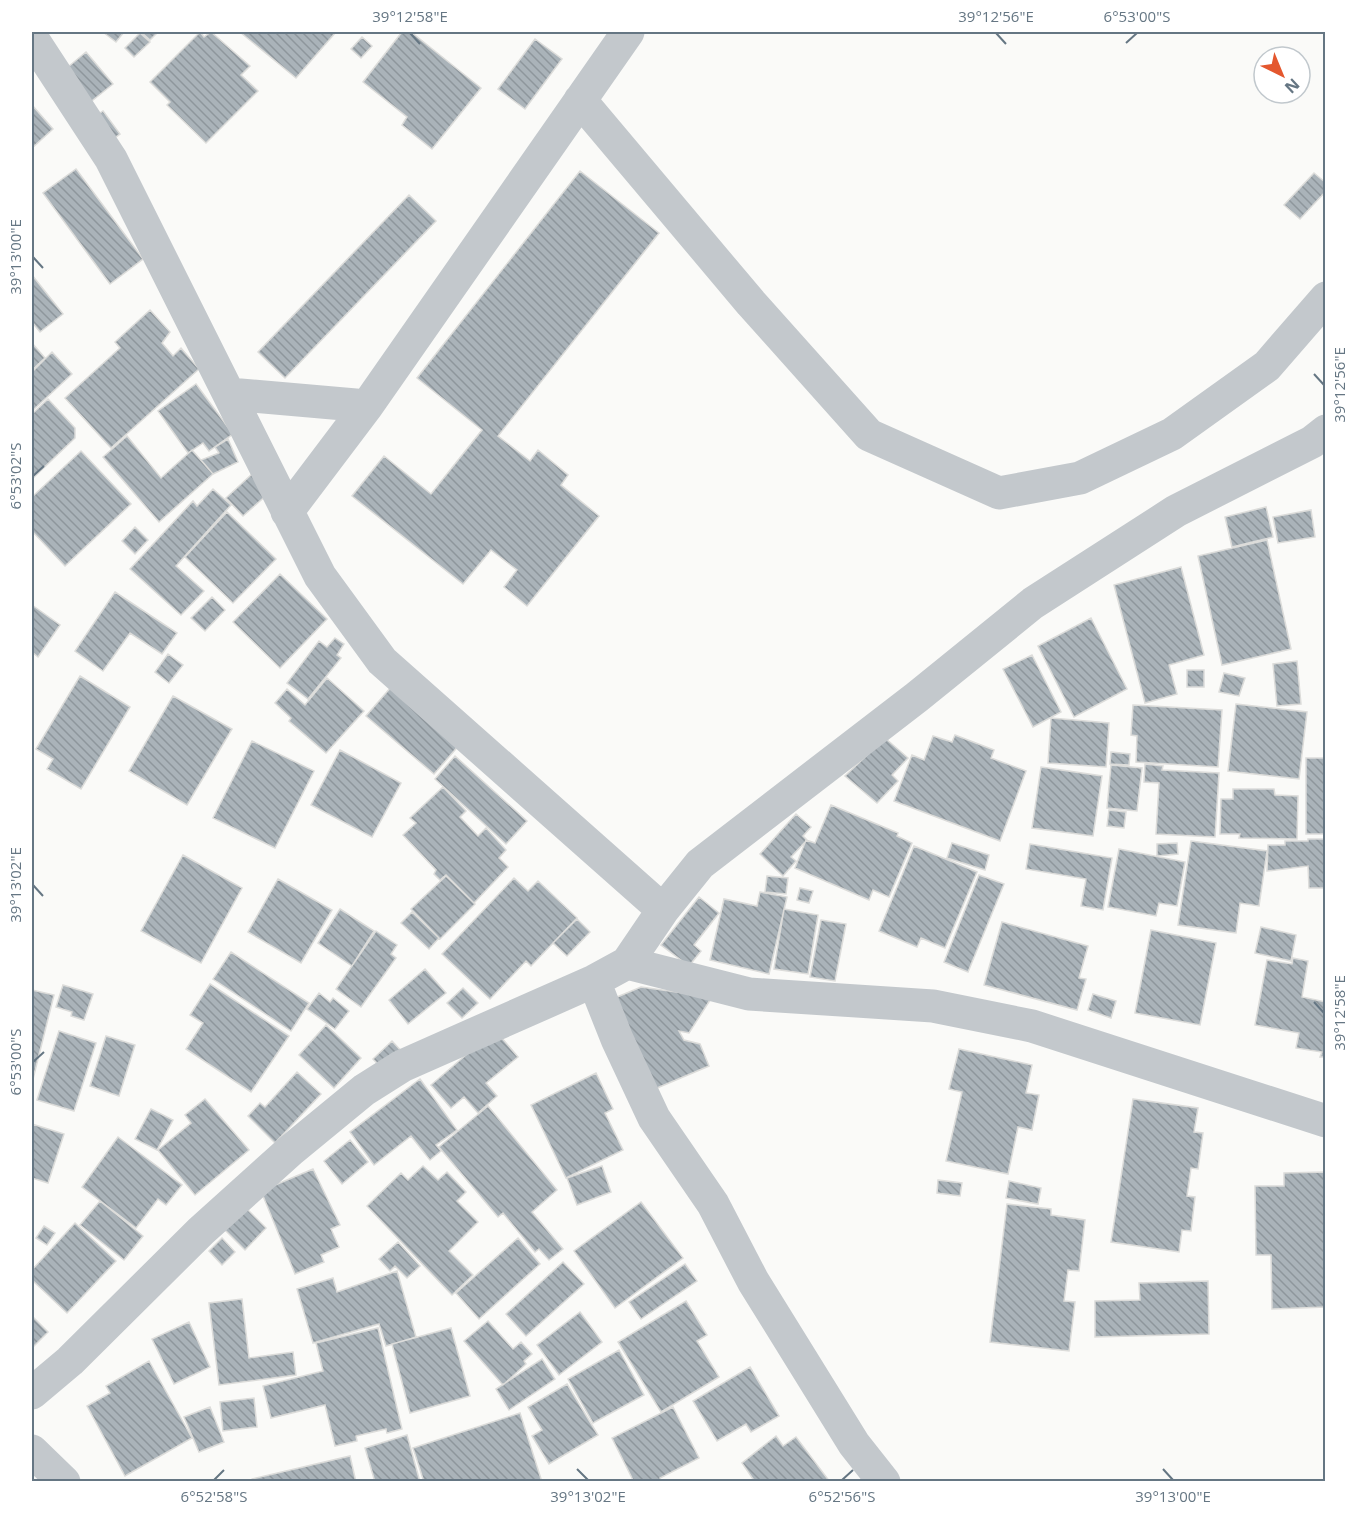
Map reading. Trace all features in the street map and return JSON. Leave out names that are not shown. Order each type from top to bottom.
[{"type":"street","points":[[287,512],[367,406],[628,32]]},
{"type":"street","points":[[32,38],[111,159],[320,576],[382,661],[663,910]]},
{"type":"street","points":[[580,100],[751,303],[868,435],[999,493],[1080,478],[1172,434],[1267,366],[1326,298]]},
{"type":"street","points":[[229,394],[367,406]]},
{"type":"street","points":[[32,1393],[70,1361],[201,1231],[291,1150],[364,1090],[402,1066],[594,981],[627,963],[663,910],[700,864],[917,697],[1033,603],[1176,510],[1321,439]]},
{"type":"street","points":[[627,963],[749,994],[933,1006],[1032,1026],[1155,1068],[1326,1121]]},
{"type":"street","points":[[594,981],[617,1039],[654,1118],[712,1204],[753,1281],[854,1443],[884,1482]]},
{"type":"street","points":[[32,1451],[64,1482]]},
{"type":"building","points":[[103,32],[124,32],[116,42]]},
{"type":"building","points":[[141,32],[158,32],[150,40]]},
{"type":"building","points":[[200,32],[204,37],[211,32],[250,66],[241,75],[258,91],[206,143],[167,105],[170,102],[150,82]]},
{"type":"building","points":[[240,32],[336,32],[296,78]]},
{"type":"building","points":[[402,32],[411,32],[481,88],[432,149],[402,125],[407,117],[363,82]]},
{"type":"building","points":[[140,33],[150,42],[134,57],[125,48]]},
{"type":"building","points":[[362,37],[372,46],[361,58],[351,49]]},
{"type":"building","points":[[535,39],[562,59],[525,109],[498,89]]},
{"type":"building","points":[[86,52],[113,84],[88,104],[62,72]]},
{"type":"building","points":[[32,105],[53,129],[32,148]]},
{"type":"building","points":[[103,111],[120,134],[105,145],[88,121]]},
{"type":"building","points":[[76,169],[143,259],[110,284],[43,193]]},
{"type":"building","points":[[580,171],[659,233],[498,436],[530,461],[538,450],[568,475],[561,485],[599,516],[527,606],[504,587],[517,570],[491,550],[463,584],[352,496],[384,456],[431,494],[482,430],[417,378]]},
{"type":"building","points":[[1314,173],[1326,183],[1326,191],[1300,219],[1284,205]]},
{"type":"building","points":[[409,195],[436,221],[285,378],[258,352]]},
{"type":"building","points":[[32,275],[63,314],[40,332],[32,322]]},
{"type":"building","points":[[150,310],[170,332],[162,343],[173,356],[181,348],[199,369],[111,448],[65,398],[120,348],[115,342]]},
{"type":"building","points":[[32,343],[45,358],[32,370]]},
{"type":"building","points":[[52,352],[72,374],[32,411],[32,372]]},
{"type":"building","points":[[196,384],[233,434],[209,451],[203,443],[188,453],[158,411]]},
{"type":"building","points":[[48,399],[75,428],[75,438],[32,479],[32,414]]},
{"type":"building","points":[[127,436],[161,478],[192,450],[213,474],[159,522],[103,457]]},
{"type":"building","points":[[228,439],[238,462],[213,474],[201,460],[219,453],[215,447]]},
{"type":"building","points":[[81,451],[131,504],[65,566],[32,531],[32,497]]},
{"type":"building","points":[[252,474],[269,493],[243,516],[226,498]]},
{"type":"building","points":[[213,489],[231,505],[176,566],[204,591],[181,615],[130,569],[193,501],[197,506]]},
{"type":"building","points":[[1266,507],[1273,537],[1232,547],[1225,517]]},
{"type":"building","points":[[1311,510],[1315,537],[1278,543],[1273,517]]},
{"type":"building","points":[[227,512],[276,559],[233,603],[185,557]]},
{"type":"building","points":[[135,527],[148,540],[135,554],[122,541]]},
{"type":"building","points":[[1267,540],[1291,649],[1222,665],[1198,556]]},
{"type":"building","points":[[1181,567],[1204,655],[1169,665],[1177,694],[1145,703],[1114,585]]},
{"type":"building","points":[[280,574],[327,619],[280,668],[233,622]]},
{"type":"building","points":[[115,592],[177,633],[162,654],[130,633],[103,671],[75,651]]},
{"type":"building","points":[[212,597],[225,610],[205,631],[191,618]]},
{"type":"building","points":[[32,605],[60,625],[38,657],[32,652]]},
{"type":"building","points":[[1091,618],[1127,689],[1074,717],[1038,646]]},
{"type":"building","points":[[335,638],[344,644],[337,655],[341,658],[308,699],[287,683],[319,641],[327,647]]},
{"type":"building","points":[[168,654],[183,665],[169,683],[155,672]]},
{"type":"building","points":[[1032,655],[1061,712],[1033,727],[1003,669]]},
{"type":"building","points":[[1297,661],[1301,704],[1277,706],[1273,664]]},
{"type":"building","points":[[1187,670],[1204,670],[1204,687],[1187,687]]},
{"type":"building","points":[[1224,673],[1245,678],[1239,696],[1219,692]]},
{"type":"building","points":[[80,676],[130,707],[81,789],[47,769],[53,759],[36,749]]},
{"type":"building","points":[[327,678],[364,711],[326,753],[289,721],[291,718],[275,703],[287,689],[305,705]]},
{"type":"building","points":[[392,686],[461,743],[434,774],[366,716]]},
{"type":"building","points":[[173,696],[232,729],[187,805],[129,771]]},
{"type":"building","points":[[1236,704],[1307,712],[1299,779],[1228,771]]},
{"type":"building","points":[[1133,705],[1222,710],[1218,767],[1136,762],[1137,736],[1131,735]]},
{"type":"building","points":[[1051,718],[1109,723],[1106,767],[1048,763]]},
{"type":"building","points":[[955,735],[994,750],[991,758],[1026,771],[1000,841],[894,801],[912,755],[924,760],[933,736],[952,742]]},
{"type":"building","points":[[885,738],[908,758],[892,775],[898,781],[877,803],[845,776]]},
{"type":"building","points":[[252,741],[314,771],[275,848],[213,818]]},
{"type":"building","points":[[340,750],[401,783],[372,837],[311,805]]},
{"type":"building","points":[[1111,752],[1130,754],[1129,765],[1110,764]]},
{"type":"building","points":[[455,756],[527,821],[506,844],[435,779]]},
{"type":"building","points":[[1306,758],[1326,758],[1326,834],[1306,834]]},
{"type":"building","points":[[1145,764],[1163,766],[1162,770],[1219,773],[1215,837],[1156,834],[1159,783],[1144,782]]},
{"type":"building","points":[[1111,765],[1142,768],[1137,811],[1107,808]]},
{"type":"building","points":[[1041,767],[1102,776],[1093,836],[1032,828]]},
{"type":"building","points":[[443,787],[466,811],[460,817],[478,836],[486,828],[506,850],[499,858],[508,867],[474,903],[446,875],[440,880],[434,874],[436,870],[403,835],[416,823],[410,818]]},
{"type":"building","points":[[1233,789],[1274,789],[1275,795],[1298,796],[1297,839],[1239,838],[1240,834],[1220,834],[1221,799],[1233,799]]},
{"type":"building","points":[[831,805],[898,833],[897,836],[912,843],[889,897],[873,890],[869,900],[795,868],[806,840],[815,843]]},
{"type":"building","points":[[1109,810],[1126,812],[1124,828],[1107,826]]},
{"type":"building","points":[[796,814],[811,827],[803,836],[807,840],[791,857],[796,861],[783,876],[760,854]]},
{"type":"building","points":[[1308,839],[1326,839],[1326,888],[1309,888],[1308,866],[1267,871],[1268,845],[1285,845],[1285,841],[1308,841]]},
{"type":"building","points":[[1191,841],[1267,851],[1259,906],[1240,903],[1236,933],[1178,925]]},
{"type":"building","points":[[952,843],[989,855],[985,870],[947,858]]},
{"type":"building","points":[[1177,843],[1178,854],[1157,856],[1157,844]]},
{"type":"building","points":[[1030,844],[1112,858],[1103,910],[1081,906],[1086,879],[1026,869]]},
{"type":"building","points":[[914,846],[977,872],[945,948],[921,938],[917,947],[879,931]]},
{"type":"building","points":[[1119,849],[1185,862],[1177,906],[1159,903],[1156,916],[1108,907]]},
{"type":"building","points":[[183,855],[242,888],[201,963],[141,931]]},
{"type":"building","points":[[979,875],[1004,884],[968,972],[944,962]]},
{"type":"building","points":[[446,876],[475,904],[440,939],[411,909]]},
{"type":"building","points":[[767,876],[788,878],[786,894],[765,892]]},
{"type":"building","points":[[514,878],[528,891],[538,881],[577,918],[531,966],[526,961],[490,999],[442,954]]},
{"type":"building","points":[[278,879],[332,910],[301,963],[248,932]]},
{"type":"building","points":[[800,888],[813,891],[809,903],[797,900]]},
{"type":"building","points":[[760,892],[787,897],[769,974],[710,960],[724,899],[757,906]]},
{"type":"building","points":[[699,897],[719,913],[694,945],[701,951],[689,966],[661,945]]},
{"type":"building","points":[[340,909],[374,931],[352,966],[318,943]]},
{"type":"building","points":[[784,909],[818,915],[808,974],[774,969]]},
{"type":"building","points":[[412,912],[439,938],[429,949],[401,923]]},
{"type":"building","points":[[577,919],[590,932],[567,956],[553,943]]},
{"type":"building","points":[[821,920],[846,924],[835,981],[810,977]]},
{"type":"building","points":[[1002,922],[1088,946],[1079,978],[1086,979],[1077,1010],[984,985]]},
{"type":"building","points":[[1261,927],[1296,935],[1291,961],[1255,953]]},
{"type":"building","points":[[1151,930],[1216,943],[1200,1025],[1135,1013]]},
{"type":"building","points":[[376,931],[397,945],[391,954],[396,958],[361,1007],[336,989]]},
{"type":"building","points":[[231,952],[309,1003],[291,1031],[213,979]]},
{"type":"building","points":[[1293,958],[1308,961],[1302,997],[1326,1002],[1326,1057],[1320,1057],[1322,1052],[1296,1048],[1299,1033],[1255,1025],[1267,960],[1292,964]]},
{"type":"building","points":[[425,969],[446,993],[408,1024],[389,1000]]},
{"type":"building","points":[[210,984],[289,1036],[251,1092],[186,1049],[203,1023],[190,1015]]},
{"type":"building","points":[[63,985],[93,994],[84,1020],[71,1016],[72,1012],[56,1007]]},
{"type":"building","points":[[641,987],[712,997],[689,1033],[679,1031],[684,1040],[700,1044],[709,1066],[650,1091],[610,1000]]},
{"type":"building","points":[[463,988],[478,1003],[462,1018],[447,1003]]},
{"type":"building","points":[[32,990],[54,995],[32,1083]]},
{"type":"building","points":[[319,993],[330,1002],[333,998],[349,1011],[335,1029],[307,1009]]},
{"type":"building","points":[[1093,994],[1116,1001],[1111,1018],[1088,1010]]},
{"type":"building","points":[[326,1025],[361,1058],[334,1088],[299,1055]]},
{"type":"building","points":[[495,1030],[518,1057],[486,1083],[497,1096],[478,1113],[464,1097],[451,1108],[431,1085]]},
{"type":"building","points":[[59,1031],[96,1043],[74,1111],[37,1100]]},
{"type":"building","points":[[106,1036],[135,1045],[119,1096],[90,1086]]},
{"type":"building","points":[[392,1041],[404,1054],[385,1072],[373,1059]]},
{"type":"building","points":[[959,1049],[1032,1065],[1026,1093],[1039,1095],[1032,1130],[1018,1127],[1008,1174],[946,1161],[962,1092],[949,1089]]},
{"type":"building","points":[[297,1072],[321,1094],[275,1143],[248,1116],[260,1103],[265,1107]]},
{"type":"building","points":[[596,1073],[613,1109],[605,1113],[623,1150],[566,1178],[531,1105]]},
{"type":"building","points":[[420,1079],[457,1130],[436,1145],[441,1151],[430,1160],[411,1136],[374,1165],[350,1132]]},
{"type":"building","points":[[205,1099],[249,1150],[195,1195],[158,1150],[191,1123],[185,1115]]},
{"type":"building","points":[[1133,1099],[1198,1108],[1194,1132],[1203,1133],[1198,1169],[1191,1168],[1187,1196],[1195,1197],[1191,1231],[1182,1230],[1179,1252],[1111,1242]]},
{"type":"building","points":[[488,1106],[557,1190],[532,1212],[563,1249],[549,1260],[539,1249],[535,1252],[503,1213],[498,1217],[439,1147]]},
{"type":"building","points":[[151,1109],[173,1120],[157,1150],[135,1139]]},
{"type":"building","points":[[32,1124],[64,1134],[48,1183],[32,1178]]},
{"type":"building","points":[[118,1137],[182,1185],[166,1205],[158,1199],[136,1228],[82,1187]]},
{"type":"building","points":[[350,1140],[368,1162],[342,1184],[324,1161]]},
{"type":"building","points":[[423,1166],[438,1180],[447,1172],[466,1192],[457,1201],[478,1222],[449,1251],[473,1275],[452,1295],[367,1206],[401,1173],[408,1180]]},
{"type":"building","points":[[602,1166],[611,1192],[577,1205],[567,1178]]},
{"type":"building","points":[[313,1169],[340,1225],[331,1229],[339,1247],[321,1255],[324,1262],[295,1274],[261,1191]]},
{"type":"building","points":[[1326,1172],[1326,1307],[1272,1309],[1271,1255],[1256,1255],[1255,1186],[1284,1186],[1284,1173]]},
{"type":"building","points":[[938,1180],[962,1183],[960,1196],[937,1193]]},
{"type":"building","points":[[1009,1181],[1041,1188],[1038,1204],[1006,1198]]},
{"type":"building","points":[[100,1201],[143,1236],[124,1260],[80,1225]]},
{"type":"building","points":[[641,1202],[683,1258],[615,1308],[574,1251]]},
{"type":"building","points":[[1007,1204],[1051,1209],[1051,1215],[1085,1220],[1079,1271],[1068,1270],[1064,1301],[1075,1302],[1069,1351],[990,1342]]},
{"type":"building","points":[[247,1209],[266,1228],[245,1250],[225,1230]]},
{"type":"building","points":[[75,1223],[116,1261],[67,1313],[32,1280],[32,1270]]},
{"type":"building","points":[[44,1226],[55,1233],[47,1245],[36,1238]]},
{"type":"building","points":[[222,1238],[235,1252],[222,1265],[209,1251]]},
{"type":"building","points":[[518,1238],[540,1264],[479,1319],[456,1293]]},
{"type":"building","points":[[398,1242],[420,1266],[407,1278],[395,1266],[390,1271],[379,1259]]},
{"type":"building","points":[[563,1262],[584,1284],[526,1336],[506,1314]]},
{"type":"building","points":[[685,1264],[697,1281],[641,1319],[629,1302]]},
{"type":"building","points":[[397,1271],[416,1337],[386,1346],[379,1324],[313,1343],[297,1289],[333,1278],[337,1292]]},
{"type":"building","points":[[1208,1281],[1209,1334],[1095,1337],[1095,1301],[1140,1300],[1139,1283]]},
{"type":"building","points":[[242,1299],[249,1358],[293,1352],[296,1375],[219,1385],[209,1303]]},
{"type":"building","points":[[686,1301],[707,1335],[697,1341],[719,1377],[661,1412],[618,1342]]},
{"type":"building","points":[[580,1312],[602,1342],[559,1375],[537,1345]]},
{"type":"building","points":[[32,1316],[48,1332],[32,1348]]},
{"type":"building","points":[[488,1321],[513,1349],[521,1342],[532,1354],[524,1361],[526,1364],[503,1385],[464,1341]]},
{"type":"building","points":[[189,1322],[210,1367],[174,1384],[152,1339]]},
{"type":"building","points":[[378,1328],[402,1429],[387,1433],[386,1429],[356,1436],[357,1441],[335,1446],[325,1405],[271,1418],[263,1386],[323,1371],[316,1343]]},
{"type":"building","points":[[451,1328],[470,1396],[410,1413],[392,1344]]},
{"type":"building","points":[[619,1350],[644,1395],[593,1423],[568,1379]]},
{"type":"building","points":[[542,1359],[555,1379],[509,1410],[496,1389]]},
{"type":"building","points":[[149,1361],[192,1438],[125,1476],[87,1406],[110,1393],[106,1386]]},
{"type":"building","points":[[750,1367],[779,1416],[751,1432],[746,1424],[717,1441],[693,1401]]},
{"type":"building","points":[[567,1384],[598,1435],[549,1464],[532,1436],[542,1430],[528,1407]]},
{"type":"building","points":[[254,1398],[257,1427],[223,1431],[220,1402]]},
{"type":"building","points":[[210,1407],[224,1442],[199,1452],[184,1417]]},
{"type":"building","points":[[673,1407],[699,1458],[660,1478],[662,1482],[634,1482],[612,1438]]},
{"type":"building","points":[[520,1413],[542,1482],[424,1482],[413,1448]]},
{"type":"building","points":[[407,1435],[420,1482],[375,1482],[365,1448]]},
{"type":"building","points":[[776,1436],[783,1446],[796,1437],[830,1482],[755,1482],[742,1463]]},
{"type":"building","points":[[350,1456],[356,1482],[252,1482],[252,1479]]}]
